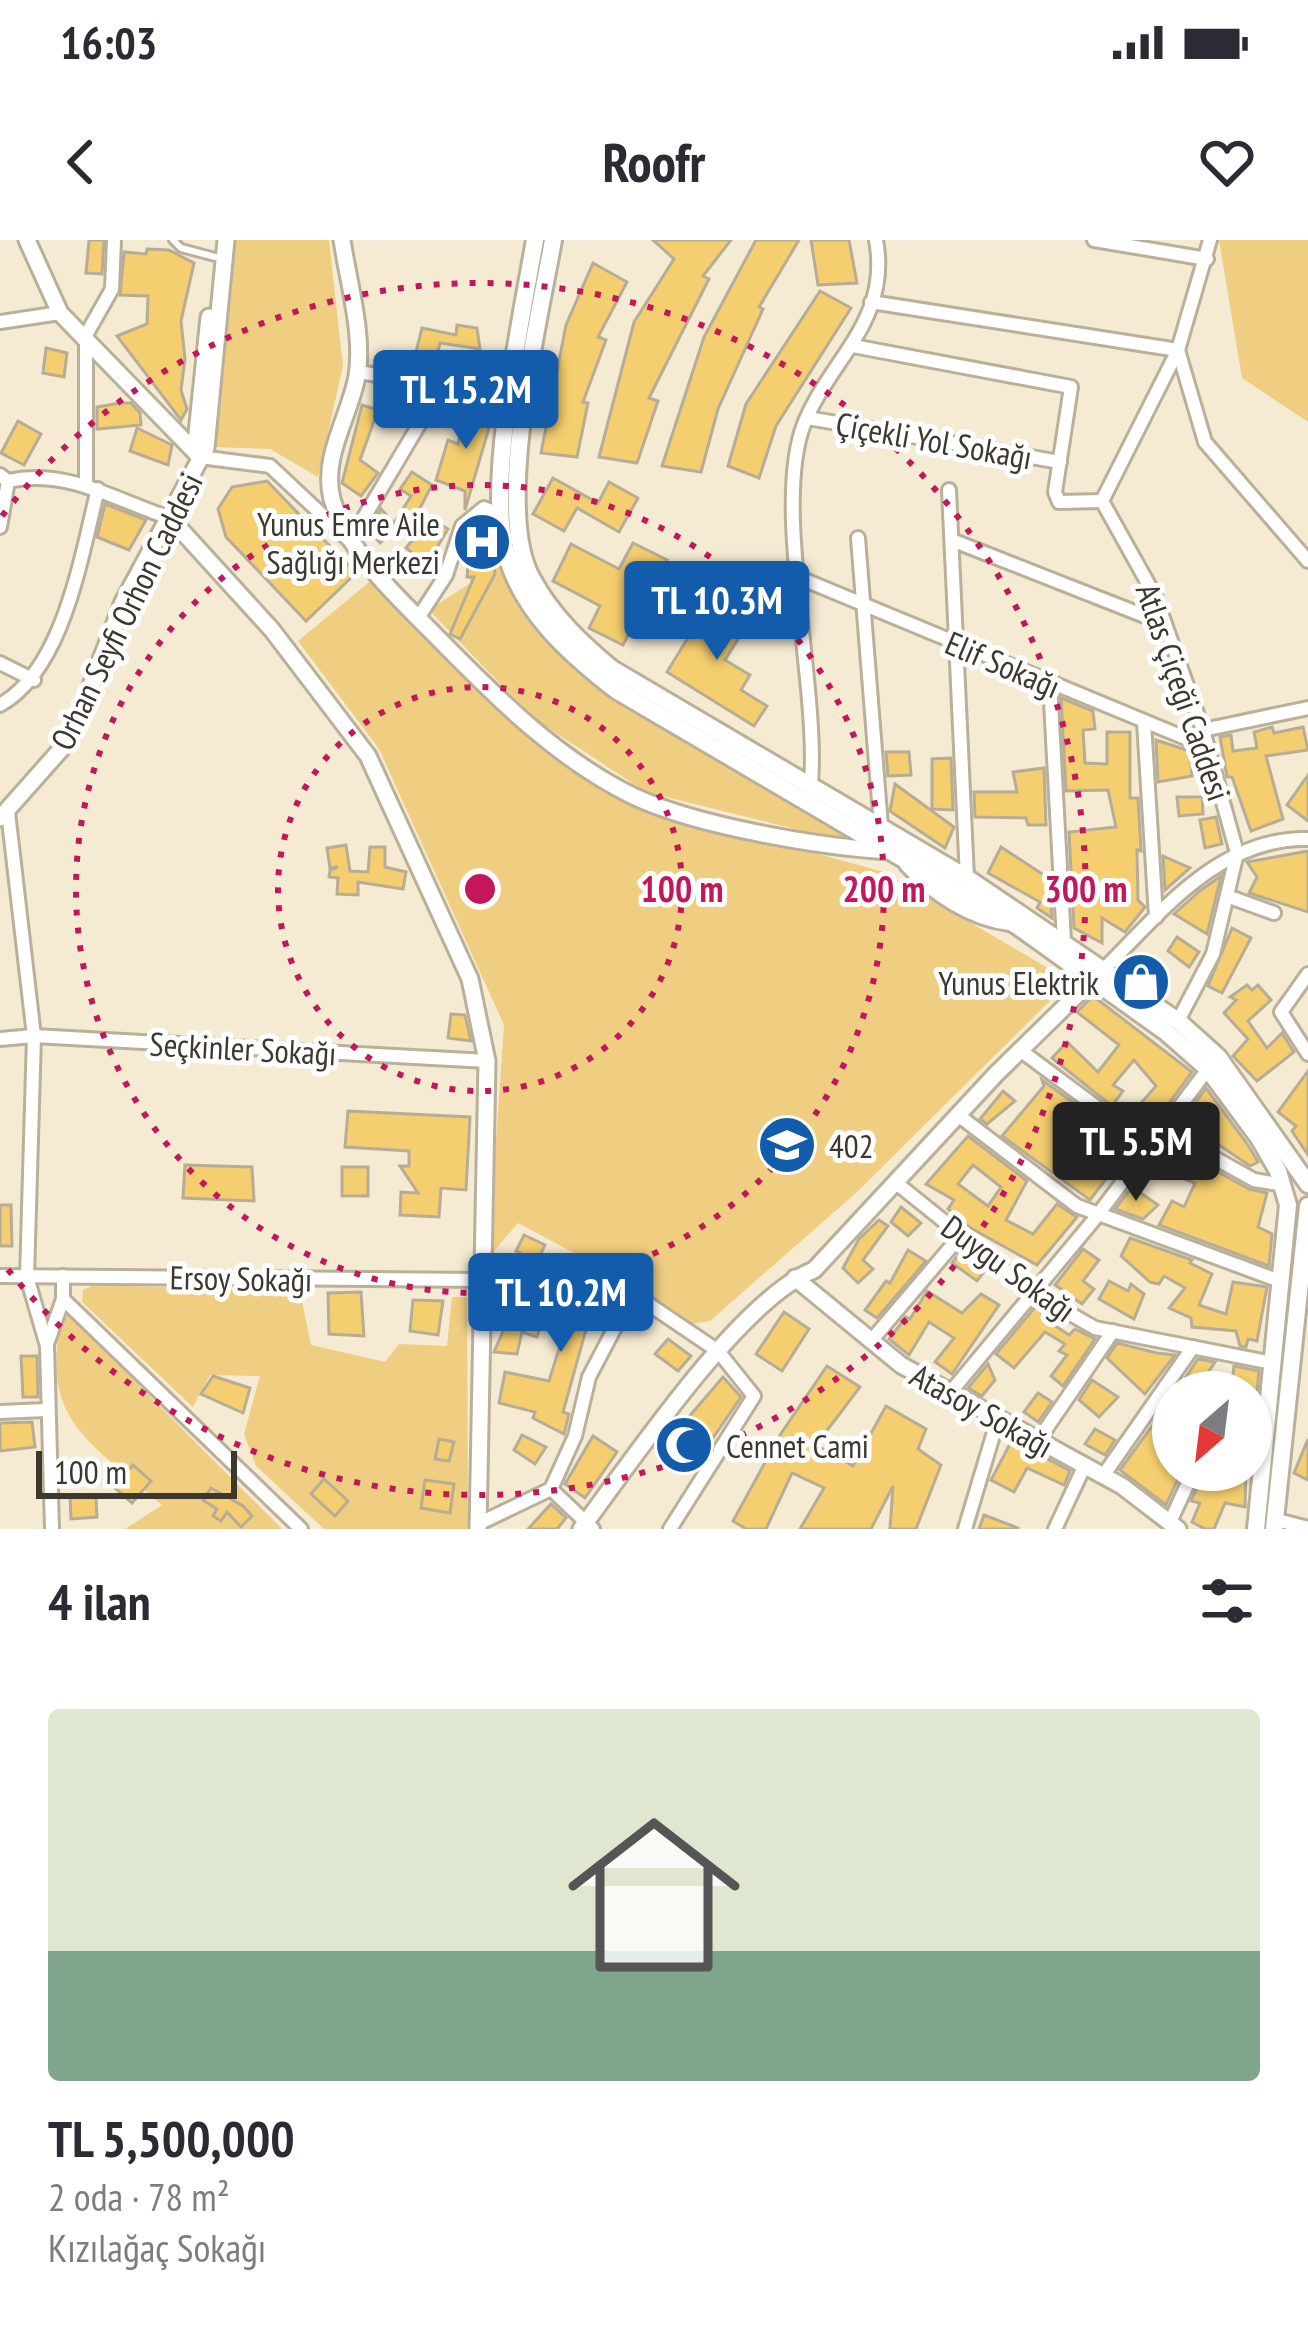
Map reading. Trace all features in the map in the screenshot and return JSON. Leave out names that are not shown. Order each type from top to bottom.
[{"type":"main road","points":[[535,240],[507,512],[530,577],[572,636],[612,669],[897,845],[1172,1026],[1213,1063],[1307,1180]]},
{"type":"main road","points":[[507,512],[554,240]]},
{"type":"main road","points":[[808,793],[881,826],[897,845],[967,878],[1064,940],[1099,974]]},
{"type":"main road","points":[[1213,1063],[1284,1185],[1288,1204],[1256,1529]]},
{"type":"main road","points":[[1284,1185],[1296,1178],[1307,1180]]},
{"type":"main road","points":[[1275,1525],[1301,1340],[1308,1204],[1288,1204]]},
{"type":"street","points":[[27,240],[60,313],[200,457],[270,466],[350,542],[418,618],[541,735],[634,796],[849,849],[897,845]]},
{"type":"street","points":[[0,705],[34,680],[79,577],[92,487],[86,335],[112,289],[114,240]]},
{"type":"street","points":[[342,240],[358,372],[329,469],[332,497],[350,542]]},
{"type":"street","points":[[808,793],[815,731],[793,495],[808,418],[854,346],[871,302],[880,264],[876,240]]},
{"type":"street","points":[[1094,240],[1207,259]]},
{"type":"street","points":[[854,346],[1071,387],[1055,492],[1059,502],[1102,501],[1178,350],[1210,240]]},
{"type":"street","name":"Orhan Seyfi Orhon Caddesi","points":[[4,815],[71,738],[123,602],[200,457],[196,446],[220,246]]},
{"type":"street","points":[[871,302],[1178,350]]},
{"type":"street","points":[[0,322],[60,313]]},
{"type":"street","points":[[1178,350],[1205,442],[1308,561]]},
{"type":"street","points":[[350,542],[420,423],[424,392],[411,380],[358,372]]},
{"type":"street","name":"Çiçekli Yol Sokağı","points":[[808,418],[1060,462]]},
{"type":"street","points":[[0,526],[4,478],[34,475],[92,487],[170,518],[272,630],[368,756],[470,979],[487,1061],[478,1526],[550,1489],[575,1436],[589,1377],[631,1297],[718,1351],[754,1396],[670,1529]]},
{"type":"street","points":[[949,490],[967,878]]},
{"type":"street","name":"Atlas Çiçeği Caddesi","points":[[1102,501],[1166,625],[1203,730],[1237,853],[1214,953],[1172,1026]]},
{"type":"street","points":[[418,618],[440,587],[466,520],[484,508],[507,512]]},
{"type":"street","points":[[858,538],[881,826]]},
{"type":"street","points":[[954,541],[1166,625]]},
{"type":"street","name":"Elif Sokağı","points":[[800,578],[1208,747]]},
{"type":"street","points":[[0,663],[34,680]]},
{"type":"street","points":[[1050,684],[1064,940]]},
{"type":"street","points":[[1203,730],[1308,708]]},
{"type":"street","points":[[1144,722],[1156,917]]},
{"type":"street","points":[[4,815],[34,1036],[27,1277],[47,1346],[52,1529]]},
{"type":"street","points":[[550,1489],[586,1527],[718,1351],[795,1278],[814,1270],[1020,1050],[1156,917],[1237,853],[1308,839]]},
{"type":"street","points":[[1227,896],[1274,913]]},
{"type":"street","points":[[1308,974],[1281,1012],[1308,1054]]},
{"type":"street","name":"Seçkinler Sokağı","points":[[0,1039],[34,1036],[487,1061]]},
{"type":"street","points":[[1020,1050],[1148,1146]]},
{"type":"street","points":[[949,1394],[1099,1213],[1213,1063]]},
{"type":"street","points":[[958,1115],[1077,1206],[1280,1281]]},
{"type":"street","points":[[1161,1129],[1254,1180],[1284,1185]]},
{"type":"street","name":"Duygu Sokağı","points":[[895,1182],[1033,1292],[1095,1328],[1273,1363]]},
{"type":"street","points":[[871,1341],[962,1235]]},
{"type":"street","name":"Ersoy Sokağı","points":[[0,1276],[481,1280]]},
{"type":"street","points":[[47,1346],[63,1299],[63,1276]]},
{"type":"street","name":"Atasoy Sokağı","points":[[795,1278],[871,1341],[949,1394],[1102,1476],[1174,1526]]},
{"type":"street","points":[[63,1299],[301,1529]]},
{"type":"street","points":[[1037,1442],[1113,1331]]},
{"type":"street","points":[[1102,1476],[1193,1347]]},
{"type":"street","points":[[0,1412],[46,1410]]},
{"type":"street","points":[[964,1529],[998,1422]]},
{"type":"street","points":[[1055,1529],[1084,1467]]},
{"type":"street","points":[[1174,1526],[1186,1491]]},
{"type":"street","points":[[1275,1525],[1308,1528]]},
{"type":"lane","points":[[173,240],[181,248],[220,246]]},
{"type":"shaded area","points":[[234,240],[329,240],[343,366],[318,477],[270,449],[212,447]]},
{"type":"shaded area","points":[[1219,240],[1308,240],[1308,422],[1242,378]]},
{"type":"shaded area","points":[[494,546],[539,625],[583,674],[627,705],[816,812],[856,844],[646,792],[533,718],[429,610],[472,582],[467,577],[495,576]]},
{"type":"shaded area","points":[[374,578],[509,721],[632,803],[884,872],[1070,981],[857,1192],[710,1321],[686,1325],[640,1288],[518,1223],[488,1258],[504,1025],[379,749],[298,641]]},
{"type":"shaded area","points":[[94,1285],[300,1291],[311,1345],[385,1362],[399,1344],[447,1346],[452,1297],[467,1297],[468,1529],[324,1529],[256,1466],[244,1434],[260,1376],[210,1375],[193,1407],[82,1302],[83,1290]]},
{"type":"shaded area","points":[[64,1310],[282,1529],[125,1529],[162,1505],[91,1443],[63,1402],[57,1347]]},
{"type":"building","points":[[89,240],[104,240],[102,274],[86,273]]},
{"type":"building","points":[[653,240],[731,240],[703,276],[709,279],[649,398],[658,401],[637,463],[599,457],[634,322],[674,259]]},
{"type":"building","points":[[756,240],[799,240],[759,307],[763,309],[718,409],[701,472],[662,466],[704,337]]},
{"type":"building","points":[[811,240],[849,240],[857,283],[818,285]]},
{"type":"building","points":[[147,249],[169,250],[194,263],[181,321],[185,359],[181,390],[187,409],[181,420],[117,336],[147,324],[148,296],[120,295],[124,252],[146,254]]},
{"type":"building","points":[[593,263],[627,282],[598,337],[606,340],[583,402],[588,403],[577,457],[541,453],[566,325]]},
{"type":"building","points":[[820,291],[851,308],[776,426],[759,478],[728,466],[746,404]]},
{"type":"building","points":[[457,325],[477,328],[480,349],[440,343],[434,369],[413,364],[422,328],[456,335]]},
{"type":"building","points":[[46,348],[67,353],[64,377],[43,373]]},
{"type":"building","points":[[446,373],[458,385],[446,397],[434,385]]},
{"type":"building","points":[[391,388],[414,396],[410,413],[385,410]]},
{"type":"building","points":[[131,403],[140,413],[141,425],[97,429],[97,407]]},
{"type":"building","points":[[362,405],[378,410],[360,460],[378,473],[361,496],[342,483]]},
{"type":"building","points":[[467,405],[493,414],[465,510],[465,491],[436,480],[448,440],[458,444]]},
{"type":"building","points":[[18,421],[41,434],[24,465],[1,453]]},
{"type":"building","points":[[137,428],[172,445],[168,465],[130,451]]},
{"type":"building","points":[[412,472],[432,485],[419,510],[380,543],[369,530],[381,509],[394,523],[411,496],[400,489]]},
{"type":"building","points":[[553,478],[598,503],[609,482],[638,498],[619,532],[577,508],[564,531],[533,514]]},
{"type":"building","points":[[267,481],[356,573],[306,621],[226,537],[218,509],[232,487]]},
{"type":"building","points":[[105,504],[146,520],[129,550],[97,537]]},
{"type":"building","points":[[430,518],[448,529],[427,564],[406,548]]},
{"type":"building","points":[[471,532],[490,532],[495,574],[460,639],[450,634],[474,577],[467,577]]},
{"type":"building","points":[[633,543],[667,560],[623,645],[589,628],[600,606],[553,581],[571,544],[619,569]]},
{"type":"building","points":[[711,600],[748,623],[725,660],[750,675],[741,690],[767,706],[754,726],[667,672]]},
{"type":"building","points":[[1061,698],[1093,711],[1095,729],[1083,730],[1085,763],[1107,764],[1107,732],[1130,732],[1130,798],[1138,798],[1141,851],[1137,850],[1138,900],[1145,907],[1125,932],[1102,918],[1102,943],[1074,928],[1069,832],[1116,827],[1108,790],[1066,791]]},
{"type":"building","points":[[1272,727],[1274,733],[1303,727],[1308,750],[1266,756],[1283,819],[1251,831],[1232,777],[1227,777],[1220,737],[1231,735],[1233,751],[1257,748],[1254,732]]},
{"type":"building","points":[[1156,740],[1190,751],[1192,776],[1158,782]]},
{"type":"building","points":[[886,752],[909,752],[911,775],[888,776]]},
{"type":"building","points":[[951,758],[953,810],[932,809],[932,759]]},
{"type":"building","points":[[1044,768],[1046,825],[1028,825],[1026,818],[975,817],[974,792],[1017,792],[1013,772]]},
{"type":"building","points":[[1308,775],[1308,821],[1287,805]]},
{"type":"building","points":[[895,784],[954,827],[945,848],[890,811]]},
{"type":"building","points":[[1177,797],[1202,797],[1203,814],[1179,816]]},
{"type":"building","points":[[1216,817],[1222,844],[1205,848],[1200,820]]},
{"type":"building","points":[[346,845],[350,871],[368,872],[370,847],[385,847],[385,867],[406,872],[403,889],[358,882],[358,895],[337,894],[338,878],[329,877],[330,870],[338,867],[330,868],[327,848]]},
{"type":"building","points":[[1001,847],[1050,879],[1052,918],[1037,908],[1040,902],[988,873]]},
{"type":"building","points":[[1308,851],[1308,912],[1249,893],[1257,877],[1247,862]]},
{"type":"building","points":[[1163,856],[1190,868],[1165,890]]},
{"type":"building","points":[[1221,876],[1207,934],[1174,914],[1201,890]]},
{"type":"building","points":[[1232,928],[1251,938],[1222,993],[1208,986]]},
{"type":"building","points":[[1177,937],[1199,952],[1189,967],[1168,951]]},
{"type":"building","points":[[1247,985],[1252,990],[1258,985],[1271,1000],[1248,1021],[1267,1048],[1282,1033],[1294,1052],[1257,1081],[1233,1056],[1248,1039],[1224,1013],[1236,1000],[1230,997]]},
{"type":"building","points":[[1093,996],[1192,1072],[1158,1118],[1152,1116],[1142,1128],[1128,1118],[1156,1086],[1134,1060],[1113,1085],[1123,1091],[1112,1106],[1052,1058],[1067,1042],[1098,1072],[1119,1045],[1077,1012]]},
{"type":"building","points":[[451,1014],[465,1015],[471,1041],[448,1038]]},
{"type":"building","points":[[1308,1071],[1308,1155],[1292,1131],[1296,1126],[1278,1112]]},
{"type":"building","points":[[1042,1080],[1100,1122],[1071,1161],[1082,1171],[1115,1133],[1131,1146],[1090,1200],[1002,1136],[1044,1086]]},
{"type":"building","points":[[1206,1088],[1258,1162],[1250,1166],[1197,1130],[1193,1134],[1178,1126]]},
{"type":"building","points":[[1003,1091],[1015,1101],[987,1124],[980,1119]]},
{"type":"building","points":[[348,1111],[470,1117],[466,1190],[441,1188],[439,1217],[400,1215],[401,1192],[418,1193],[400,1166],[409,1166],[409,1151],[345,1147]]},
{"type":"building","points":[[968,1136],[1027,1181],[1006,1220],[1033,1234],[1057,1204],[1077,1217],[1037,1265],[969,1227],[948,1209],[954,1200],[926,1184]],"holes":[[[973,1165],[1001,1187],[988,1206],[958,1184]]]},
{"type":"building","points":[[1166,1143],[1249,1189],[1267,1193],[1258,1227],[1272,1234],[1269,1266],[1159,1225],[1172,1201],[1184,1207],[1195,1183],[1148,1165]]},
{"type":"building","points":[[185,1165],[252,1167],[254,1201],[183,1198]]},
{"type":"building","points":[[342,1167],[368,1167],[368,1196],[342,1196]]},
{"type":"building","points":[[1132,1187],[1158,1205],[1143,1219],[1115,1209]]},
{"type":"building","points":[[0,1205],[11,1205],[12,1246],[0,1246]]},
{"type":"building","points":[[901,1207],[921,1223],[908,1236],[891,1222]]},
{"type":"building","points":[[879,1220],[888,1226],[863,1260],[873,1269],[858,1283],[843,1268],[859,1239]]},
{"type":"building","points":[[524,1235],[545,1245],[536,1264],[554,1267],[548,1304],[537,1337],[522,1332],[517,1354],[494,1352],[515,1304],[521,1306],[529,1257],[516,1251]]},
{"type":"building","points":[[1130,1238],[1192,1260],[1190,1263],[1212,1274],[1199,1305],[1226,1314],[1233,1282],[1267,1287],[1257,1341],[1248,1339],[1246,1347],[1240,1346],[1236,1331],[1192,1327],[1191,1318],[1169,1308],[1185,1288],[1164,1276],[1159,1284],[1150,1282],[1121,1256]]},
{"type":"building","points":[[1083,1249],[1099,1260],[1083,1281],[1094,1289],[1082,1304],[1055,1285]]},
{"type":"building","points":[[908,1250],[926,1261],[877,1318],[865,1310],[886,1281],[890,1283]]},
{"type":"building","points":[[962,1250],[986,1269],[977,1281],[952,1263]]},
{"type":"building","points":[[594,1257],[616,1270],[585,1333],[563,1412],[569,1414],[564,1434],[533,1418],[535,1412],[499,1403],[505,1372],[549,1381],[571,1310],[566,1307]]},
{"type":"building","points":[[1109,1281],[1128,1291],[1131,1284],[1144,1294],[1134,1319],[1099,1299]]},
{"type":"building","points":[[927,1291],[962,1313],[981,1294],[999,1305],[952,1374],[935,1362],[954,1338],[929,1322],[909,1355],[889,1339],[906,1317],[910,1319]]},
{"type":"building","points":[[361,1292],[364,1336],[329,1334],[328,1293]]},
{"type":"building","points":[[413,1300],[443,1301],[438,1335],[410,1331]]},
{"type":"building","points":[[1036,1306],[1069,1335],[1075,1329],[1095,1339],[1063,1386],[1051,1376],[1067,1355],[1059,1351],[1065,1344],[1045,1332],[1014,1368],[996,1354]]},
{"type":"building","points":[[784,1312],[809,1329],[782,1371],[756,1354]]},
{"type":"building","points":[[668,1339],[691,1356],[678,1371],[655,1354]]},
{"type":"building","points":[[1117,1343],[1175,1355],[1163,1371],[1152,1371],[1152,1385],[1145,1394],[1107,1358]]},
{"type":"building","points":[[21,1356],[37,1356],[38,1397],[23,1397]]},
{"type":"building","points":[[1198,1359],[1215,1362],[1209,1371],[1190,1371]]},
{"type":"building","points":[[988,1364],[995,1380],[982,1396],[968,1388]]},
{"type":"building","points":[[827,1366],[860,1387],[816,1445],[853,1466],[886,1406],[926,1429],[918,1449],[941,1465],[916,1529],[890,1529],[893,1486],[871,1529],[800,1529],[824,1488],[792,1473],[766,1529],[746,1529],[733,1521],[780,1435]]},
{"type":"building","points":[[213,1376],[250,1388],[243,1413],[201,1394]]},
{"type":"building","points":[[723,1377],[741,1397],[713,1438],[699,1425],[696,1465],[669,1463],[672,1426],[681,1426]]},
{"type":"building","points":[[1092,1380],[1118,1397],[1099,1417],[1079,1400]]},
{"type":"building","points":[[1038,1393],[1052,1402],[1038,1422],[1024,1412]]},
{"type":"building","points":[[32,1422],[35,1447],[0,1451],[0,1423]]},
{"type":"building","points":[[1152,1426],[1152,1491],[1172,1491],[1166,1505],[1120,1470]]},
{"type":"building","points":[[1095,1429],[1115,1440],[1105,1455],[1085,1444]]},
{"type":"building","points":[[522,1435],[546,1447],[535,1464],[514,1450]]},
{"type":"building","points":[[593,1436],[617,1452],[585,1498],[565,1484]]},
{"type":"building","points":[[439,1439],[454,1442],[449,1461],[435,1459]]},
{"type":"building","points":[[1308,1439],[1308,1480],[1294,1473]]},
{"type":"building","points":[[1012,1440],[1070,1471],[1064,1485],[1027,1468],[1014,1492],[991,1480]]},
{"type":"building","points":[[133,1465],[151,1481],[132,1503],[114,1487]]},
{"type":"building","points":[[324,1479],[348,1501],[335,1516],[311,1494]]},
{"type":"building","points":[[425,1480],[454,1484],[450,1513],[421,1508]]},
{"type":"building","points":[[211,1488],[252,1516],[241,1527],[227,1512],[221,1521],[213,1516],[217,1509],[203,1500]]},
{"type":"building","points":[[1196,1491],[1245,1491],[1245,1507],[1225,1503],[1214,1529],[1192,1522],[1200,1503],[1191,1501]]},
{"type":"building","points":[[70,1495],[96,1498],[97,1517],[71,1519]]},
{"type":"building","points":[[551,1504],[566,1518],[557,1529],[528,1529]]},
{"type":"building","points":[[984,1515],[1018,1528],[1018,1529],[979,1529]]},
{"type":"place","name":"Yunus Emre Aile Sağlığı Merkezi","points":[[482,542]]},
{"type":"place","name":"Yunus Elektrik","points":[[1141,982]]},
{"type":"place","name":"402","points":[[787,1145]]},
{"type":"place","name":"Cennet Cami","points":[[684,1445]]}]
